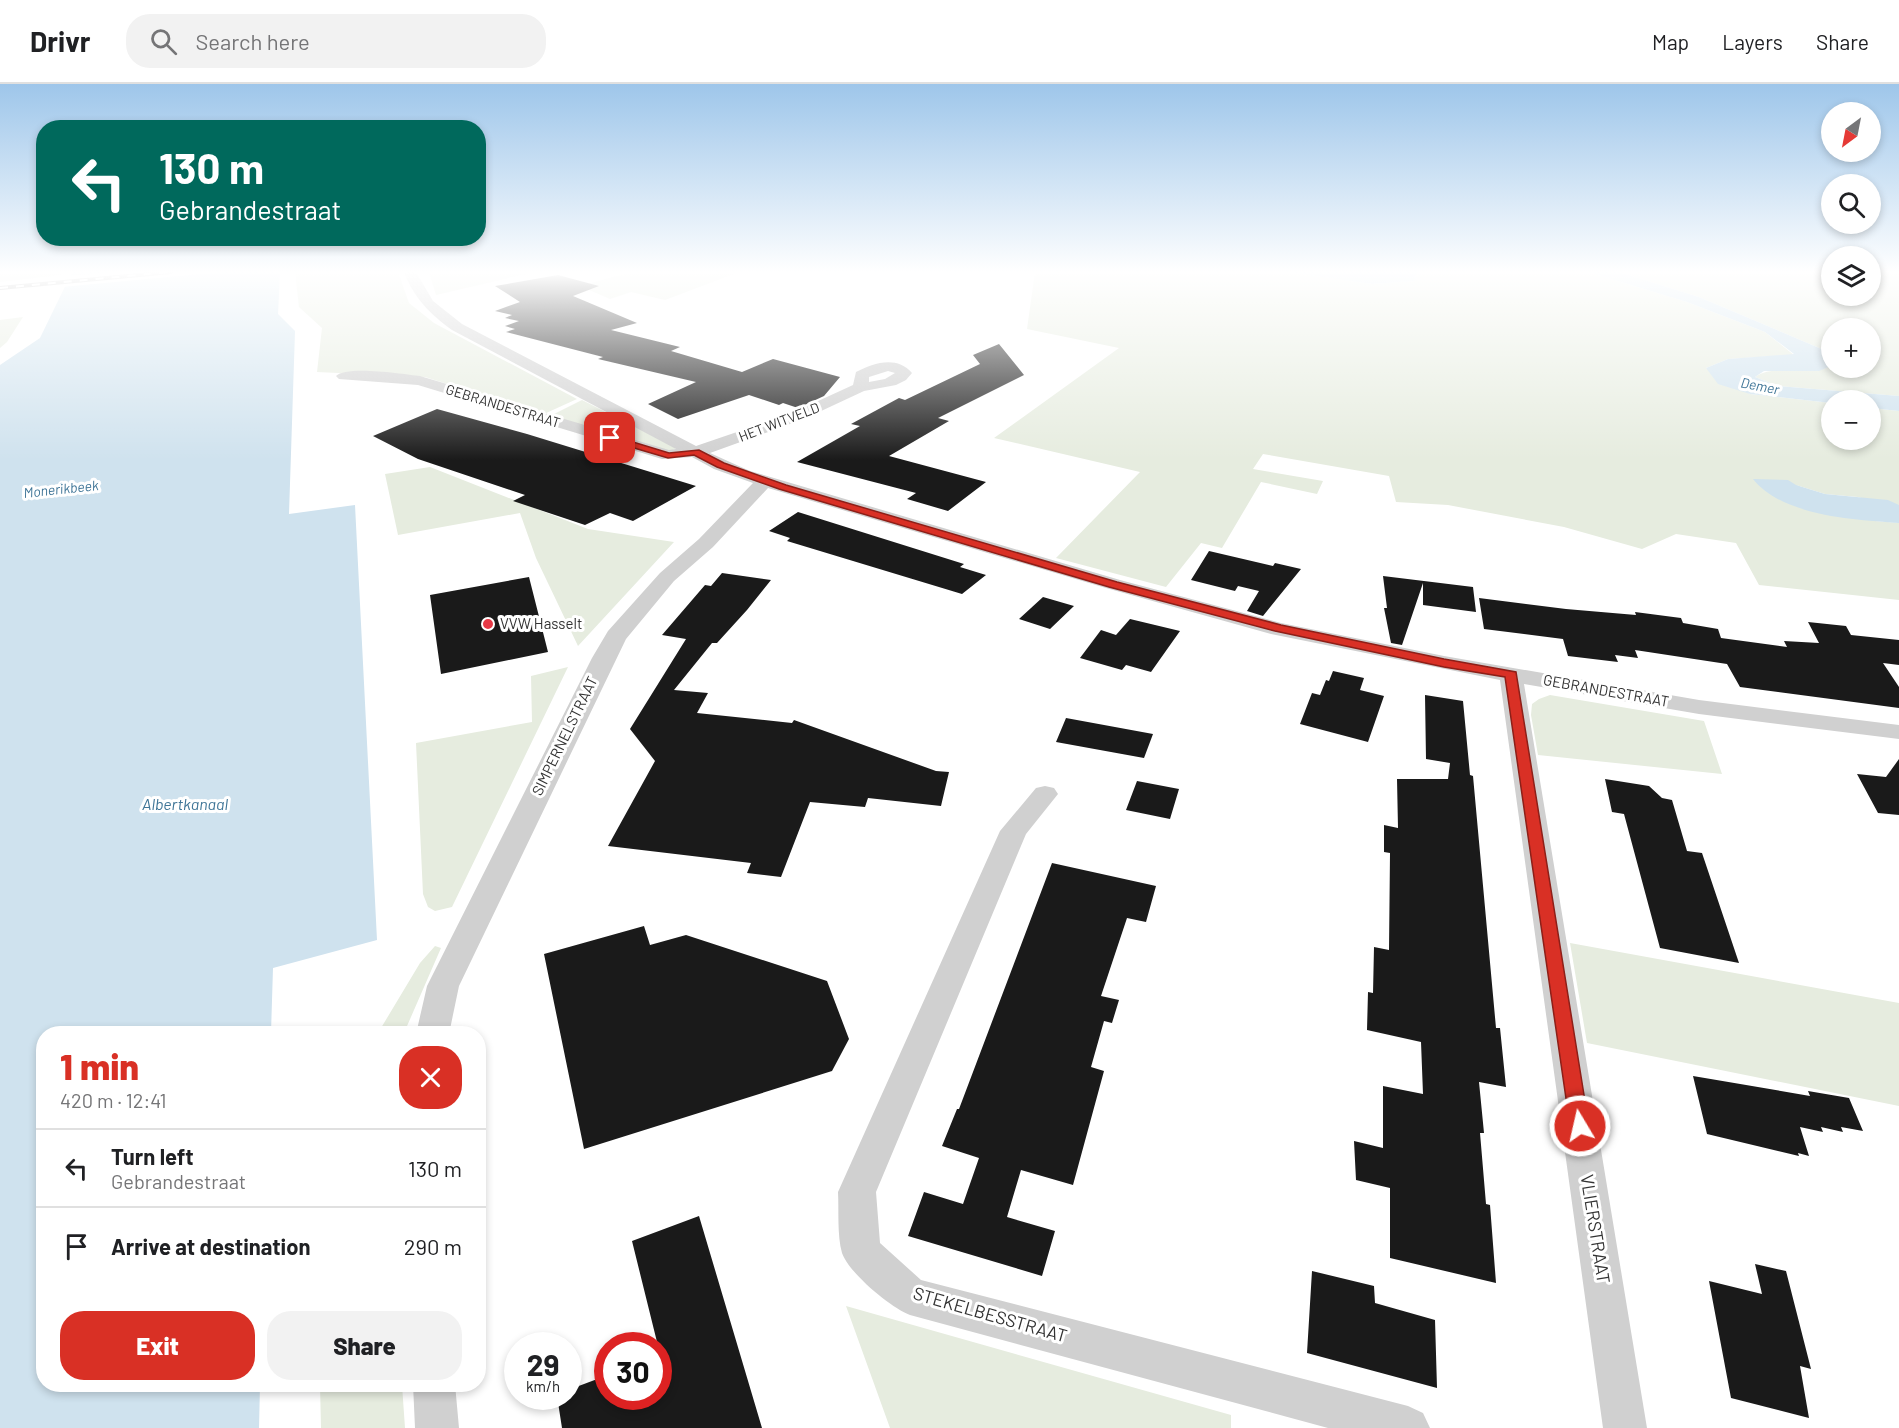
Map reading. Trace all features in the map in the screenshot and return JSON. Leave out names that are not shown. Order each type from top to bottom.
[{"type":"street","name":"GEBRANDESTRAAT","points":[[472,335],[720,465],[765,481],[1113,584],[1279,629],[1444,663],[1699,706],[1899,732]]},
{"type":"street","name":"GEBRANDESTRAAT","points":[[344,376],[391,377],[420,381],[668,455],[695,452]]},
{"type":"street","name":"HET WITVELD","points":[[695,452],[798,416],[861,387]]},
{"type":"street","name":"SIMPERNELSTRAAT","points":[[434,1026],[443,986],[603,658],[616,636],[668,577],[706,543],[765,481]]},
{"type":"street","name":"VLIERSTRAAT","points":[[1511,674],[1625,1428]]},
{"type":"street","name":"STEKELBESSTRAAT","points":[[1046,794],[1014,831],[857,1192],[861,1251],[910,1296],[1408,1428]]},
{"type":"street","points":[[435,1392],[437,1428]]},
{"type":"shaded area","points":[[0,335],[12,335],[7,342],[0,348]]},
{"type":"shaded area","points":[[321,335],[456,335],[577,399],[544,414],[425,377],[317,372]]},
{"type":"shaded area","points":[[1055,335],[1768,335],[1794,355],[1728,359],[1706,368],[1750,394],[1821,402],[1821,450],[1881,450],[1881,409],[1899,411],[1899,509],[1858,497],[1825,494],[1796,485],[1875,521],[1899,523],[1899,600],[1759,585],[1736,543],[1676,534],[1642,549],[1564,527],[1448,505],[1396,502],[1389,476],[1263,454],[1253,469],[1323,481],[1317,494],[1261,482],[1222,548],[1201,543],[1166,587],[1056,558],[1140,472],[994,438],[1119,348]]},
{"type":"shaded area","points":[[1788,335],[1821,335],[1821,349]]},
{"type":"shaded area","points":[[1881,335],[1899,335],[1899,396],[1881,395],[1881,390],[1826,390],[1778,386],[1755,377],[1772,371],[1821,369],[1821,378],[1881,378]]},
{"type":"shaded area","points":[[582,400],[675,449],[668,452],[550,416]]},
{"type":"shaded area","points":[[430,467],[588,529],[674,542],[578,646],[536,558],[520,513],[398,535],[385,474]]},
{"type":"shaded area","points":[[568,667],[452,907],[435,911],[428,907],[423,894],[416,743],[532,722],[531,676]]},
{"type":"shaded area","points":[[1550,695],[1704,721],[1722,774],[1538,755],[1531,715],[1532,704]]},
{"type":"shaded area","points":[[1570,943],[1899,1003],[1899,1106],[1587,1043]]},
{"type":"shaded area","points":[[435,946],[441,948],[407,1026],[382,1026],[420,963]]},
{"type":"shaded area","points":[[846,1306],[1231,1415],[1231,1428],[890,1428]]},
{"type":"shaded area","points":[[320,1392],[402,1392],[405,1428],[321,1428]]},
{"type":"water","name":"Albertkanaal","points":[[42,335],[295,335],[289,514],[355,505],[377,940],[273,968],[271,1026],[36,1026],[36,1392],[260,1392],[259,1428],[0,1428],[0,365]]},
{"type":"water","name":"Demer","points":[[1769,335],[1788,335],[1821,349],[1821,370],[1764,371],[1755,377],[1778,386],[1826,390],[1821,390],[1821,402],[1750,394],[1718,384],[1706,368],[1728,359],[1794,354]]},
{"type":"water","points":[[1881,395],[1899,396],[1899,411],[1881,409]]},
{"type":"water","points":[[1753,479],[1788,480],[1796,485],[1825,494],[1888,500],[1899,505],[1899,523],[1841,518],[1800,508],[1782,501]]},
{"type":"building","points":[[517,335],[630,335],[680,347],[671,351],[742,372],[773,359],[840,377],[824,396],[798,408],[783,403],[779,405],[749,395],[678,419],[648,404],[696,382],[598,359],[603,357]]},
{"type":"building","points":[[999,344],[1024,375],[938,418],[949,421],[889,456],[986,482],[948,511],[907,499],[916,493],[797,462],[860,426],[851,424],[899,398],[905,400],[980,364],[973,355]]},
{"type":"building","points":[[437,409],[696,486],[633,521],[610,513],[585,525],[513,501],[525,495],[418,459],[373,436]]},
{"type":"building","points":[[798,512],[964,564],[960,567],[986,575],[962,594],[787,541],[790,538],[769,531]]},
{"type":"building","points":[[1209,551],[1273,566],[1275,563],[1301,569],[1263,616],[1247,611],[1259,591],[1238,586],[1235,591],[1191,580]]},
{"type":"building","points":[[722,573],[771,580],[717,643],[712,643],[674,690],[708,693],[697,713],[792,723],[794,720],[936,771],[949,772],[941,806],[868,798],[865,807],[810,802],[781,877],[747,873],[751,863],[608,846],[655,761],[630,729],[686,639],[662,635],[705,585],[711,586]]},
{"type":"building","points":[[1383,576],[1473,587],[1476,612],[1423,605],[1423,583],[1402,645],[1391,643],[1384,608],[1387,608]]},
{"type":"building","name":"VVW Hasselt","points":[[529,577],[548,652],[441,674],[430,595]]},
{"type":"building","points":[[1043,597],[1074,606],[1050,629],[1019,619]]},
{"type":"building","points":[[1479,598],[1566,609],[1636,615],[1635,612],[1681,618],[1683,623],[1718,629],[1721,638],[1787,647],[1784,641],[1819,643],[1808,622],[1846,626],[1851,635],[1899,640],[1899,665],[1883,663],[1899,687],[1899,708],[1740,687],[1727,664],[1635,650],[1638,658],[1615,655],[1618,662],[1568,656],[1563,639],[1484,629]]},
{"type":"building","points":[[1130,619],[1180,631],[1151,672],[1126,665],[1122,670],[1080,658],[1101,630],[1116,635]]},
{"type":"building","points":[[1333,671],[1364,678],[1360,690],[1384,696],[1368,742],[1300,724],[1312,693],[1320,695],[1326,680],[1329,681]]},
{"type":"building","points":[[1425,695],[1463,701],[1470,775],[1473,776],[1496,1028],[1500,1028],[1506,1087],[1479,1082],[1484,1133],[1480,1133],[1486,1204],[1490,1205],[1496,1283],[1390,1258],[1390,1188],[1356,1180],[1354,1141],[1383,1148],[1383,1086],[1423,1094],[1421,1042],[1367,1030],[1368,992],[1373,993],[1374,947],[1389,950],[1390,853],[1384,852],[1384,825],[1398,828],[1397,779],[1448,779],[1450,763],[1426,759]]},
{"type":"building","points":[[1066,718],[1153,734],[1144,758],[1056,742]]},
{"type":"building","points":[[1899,759],[1899,815],[1878,813],[1857,774],[1886,777]]},
{"type":"building","points":[[1605,779],[1649,786],[1662,798],[1672,800],[1687,851],[1702,853],[1739,963],[1660,948],[1624,814],[1612,812]]},
{"type":"building","points":[[1137,781],[1179,789],[1170,819],[1126,810]]},
{"type":"building","points":[[1052,863],[1156,886],[1146,922],[1127,918],[1101,996],[1119,1000],[1112,1023],[1104,1021],[1091,1067],[1104,1071],[1073,1185],[1021,1170],[1007,1217],[1055,1231],[1042,1276],[908,1236],[924,1192],[963,1204],[979,1158],[942,1146],[957,1109],[959,1109]]},
{"type":"building","points":[[644,926],[650,945],[686,935],[827,981],[849,1039],[832,1071],[584,1149],[544,954]]},
{"type":"building","points":[[1693,1076],[1810,1096],[1808,1091],[1849,1098],[1863,1131],[1841,1127],[1843,1132],[1821,1127],[1823,1132],[1800,1127],[1809,1156],[1798,1153],[1799,1156],[1707,1134]]},
{"type":"building","points":[[699,1216],[762,1428],[562,1428],[559,1410],[582,1410],[582,1385],[594,1380],[594,1410],[672,1410],[672,1332],[655,1332],[632,1241]]},
{"type":"building","points":[[1755,1264],[1786,1271],[1811,1369],[1800,1366],[1809,1418],[1731,1398],[1709,1281],[1762,1294]]},
{"type":"building","points":[[1312,1271],[1374,1286],[1375,1303],[1435,1320],[1437,1388],[1307,1353]]},
{"type":"place","name":"VVW Hasselt","points":[[488,624]]},
{"type":"route","points":[[610,438],[668,455],[695,452],[744,475],[783,487],[1113,584],[1279,629],[1444,663],[1511,674],[1580,1126]]},
{"type":"water label","name":"Monerikbeek","points":[[61,489]]}]
